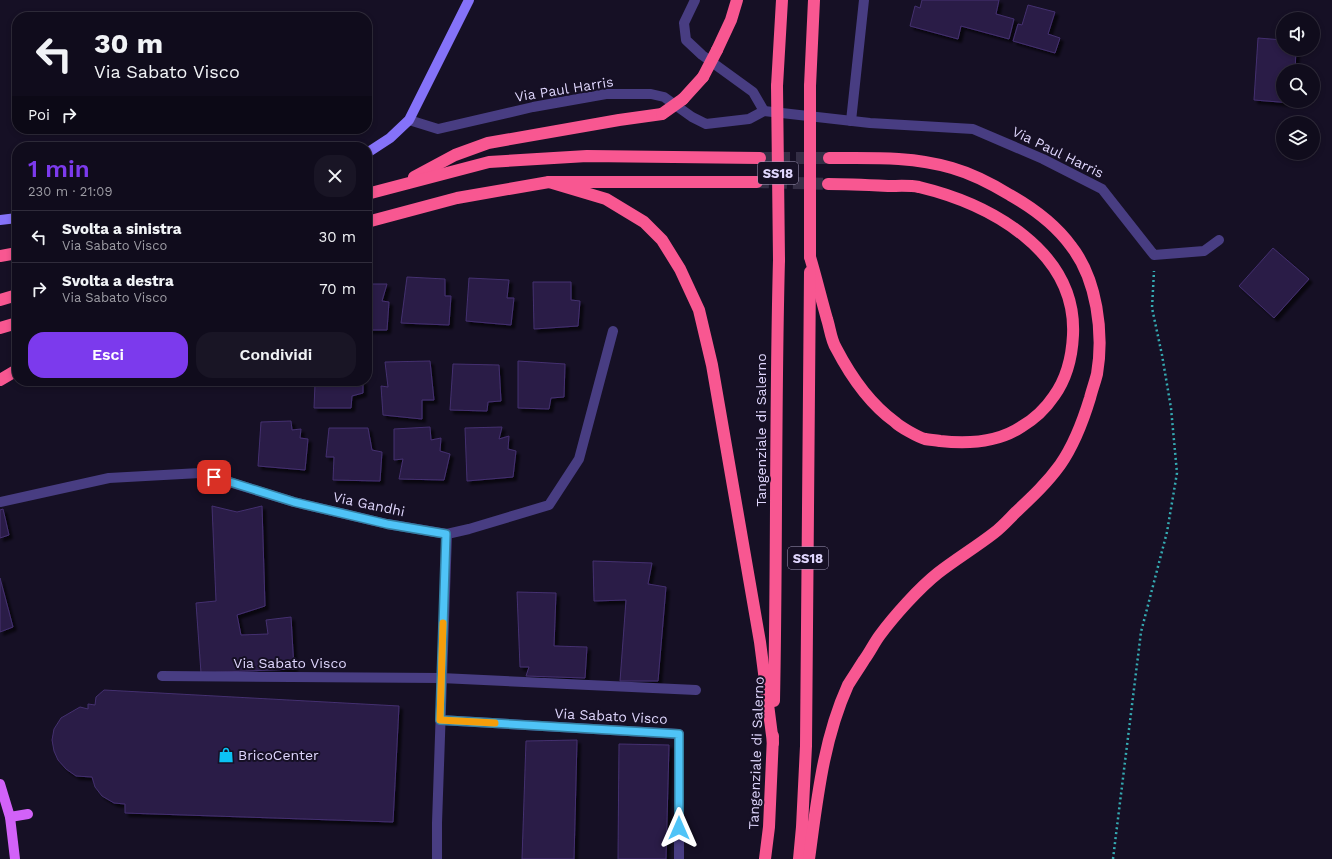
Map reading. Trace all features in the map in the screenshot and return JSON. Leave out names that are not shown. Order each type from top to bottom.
[{"type":"highway","points":[[395,186],[455,155],[488,143],[662,114],[683,100],[703,77],[717,50],[737,0]]},
{"type":"highway","name":"Tangenziale di Salerno","points":[[765,859],[769,827],[773,743],[776,606],[777,330],[779,260],[777,86],[782,0]]},
{"type":"highway","name":"SS18","points":[[799,859],[806,746],[810,86],[814,0]]},
{"type":"highway","points":[[372,193],[489,162],[587,156],[760,158]]},
{"type":"highway","points":[[809,859],[817,798],[826,751],[835,720],[849,684],[880,634],[908,603],[936,575],[996,532],[1050,479],[1065,457],[1082,423],[1096,375],[1099,352],[1099,328],[1095,302],[1092,286],[1084,269],[1072,246],[1050,223],[1028,205],[988,182],[952,168],[916,160],[882,158],[829,158]]},
{"type":"highway","points":[[549,182],[606,198],[644,222],[662,240],[680,269],[699,310],[712,365],[760,642],[773,743]]},
{"type":"highway","points":[[372,221],[456,198],[549,182],[757,182]]},
{"type":"highway","points":[[810,257],[834,346],[850,372],[873,402],[896,423],[925,438],[956,443],[980,442],[1001,437],[1021,428],[1055,395],[1067,372],[1072,350],[1073,328],[1071,308],[1063,281],[1052,264],[1028,238],[999,218],[961,199],[917,186],[828,184]]},
{"type":"highway","points":[[1,256],[12,254]]},
{"type":"highway","points":[[0,295],[12,294]]},
{"type":"highway","points":[[0,300],[12,296]]},
{"type":"highway","points":[[0,328],[12,324]]},
{"type":"highway","points":[[0,380],[12,373]]},
{"type":"main road","points":[[0,784],[10,817],[15,859]]},
{"type":"main road","points":[[10,817],[28,814]]},
{"type":"street","points":[[372,150],[390,138],[409,120],[470,0]]},
{"type":"street","points":[[695,0],[684,23],[686,40],[702,55],[753,92],[764,111]]},
{"type":"street","points":[[851,121],[864,0]]},
{"type":"street","name":"Via Paul Harris","points":[[409,120],[438,129],[533,106],[606,94],[652,94],[664,97],[692,117],[706,124],[749,119],[764,111],[851,121],[973,129],[1043,159],[1102,189],[1154,255]]},
{"type":"street","points":[[0,220],[12,219]]},
{"type":"street","points":[[1154,255],[1204,251],[1219,240]]},
{"type":"street","name":"Via Gandhi","points":[[0,502],[109,478],[200,473],[294,502],[387,524],[446,534],[469,529],[549,505],[579,459],[613,331]]},
{"type":"street","points":[[437,859],[446,534]]},
{"type":"street","name":"Via Sabato Visco","points":[[162,676],[441,678],[696,690]]},
{"type":"street","name":"Via Sabato Visco","points":[[440,720],[679,734],[679,859]]},
{"type":"path","points":[[1113,859],[1142,632],[1167,532],[1177,474],[1171,408],[1152,308],[1154,255]]},
{"type":"building","points":[[922,0],[999,0],[996,14],[1014,19],[1009,39],[961,26],[958,39],[910,26],[915,6],[920,8]]},
{"type":"building","points":[[1028,5],[1055,12],[1048,34],[1060,38],[1055,53],[1013,41],[1018,24],[1022,25]]},
{"type":"building","points":[[1258,38],[1276,39],[1276,56],[1296,56],[1295,64],[1276,64],[1276,102],[1254,100]]},
{"type":"building","points":[[1273,248],[1309,279],[1274,318],[1239,286]]},
{"type":"building","points":[[407,277],[445,279],[445,296],[451,296],[449,325],[401,323]]},
{"type":"building","points":[[469,278],[509,280],[507,298],[514,298],[511,325],[466,321]]},
{"type":"building","points":[[533,282],[571,282],[571,300],[580,301],[578,326],[534,329]]},
{"type":"building","points":[[372,284],[387,284],[382,301],[389,302],[387,330],[372,330]]},
{"type":"building","points":[[430,361],[434,400],[422,400],[422,419],[383,415],[381,386],[388,387],[385,362]]},
{"type":"building","points":[[518,361],[565,364],[564,397],[551,398],[549,409],[518,408]]},
{"type":"building","points":[[453,364],[499,365],[501,401],[488,402],[487,411],[450,410]]},
{"type":"building","points":[[315,386],[363,386],[363,393],[352,396],[351,408],[314,408]]},
{"type":"building","points":[[291,421],[292,430],[301,429],[300,438],[308,439],[305,470],[258,466],[261,422]]},
{"type":"building","points":[[430,427],[431,440],[441,438],[440,451],[450,454],[444,480],[399,479],[403,459],[394,460],[394,429]]},
{"type":"building","points":[[502,427],[499,439],[509,436],[508,449],[516,451],[513,477],[467,481],[465,428]]},
{"type":"building","points":[[329,428],[368,428],[372,450],[382,452],[380,481],[333,480],[334,457],[326,457]]},
{"type":"building","points":[[212,506],[237,512],[262,506],[265,606],[237,615],[241,635],[268,634],[266,620],[291,617],[294,669],[201,673],[196,603],[216,601]]},
{"type":"building","points":[[3,509],[9,535],[0,538],[0,510]]},
{"type":"building","points":[[593,561],[652,563],[648,584],[666,587],[658,681],[620,681],[626,600],[594,601]]},
{"type":"building","points":[[0,578],[13,627],[0,632]]},
{"type":"building","points":[[517,592],[556,593],[554,646],[587,647],[585,678],[526,676],[529,667],[520,667]]},
{"type":"building","name":"BricoCenter","points":[[104,690],[399,706],[393,822],[125,813],[125,804],[114,803],[102,796],[95,787],[92,777],[76,776],[66,769],[58,760],[54,751],[52,740],[54,729],[61,718],[80,707],[88,709],[88,704],[95,705],[96,697]]},
{"type":"building","points":[[577,740],[574,859],[522,859],[526,741]]},
{"type":"building","points":[[619,744],[669,745],[666,859],[618,859]]},
{"type":"tunnel","points":[[760,158],[829,158]]},
{"type":"tunnel","points":[[757,182],[828,184]]},
{"type":"slow traffic","points":[[443,623],[440,720],[495,723]]},
{"type":"place","name":"BricoCenter","points":[[226,755]]},
{"type":"route","points":[[214,477],[294,502],[387,524],[446,534],[440,720],[679,734],[679,828]]}]
